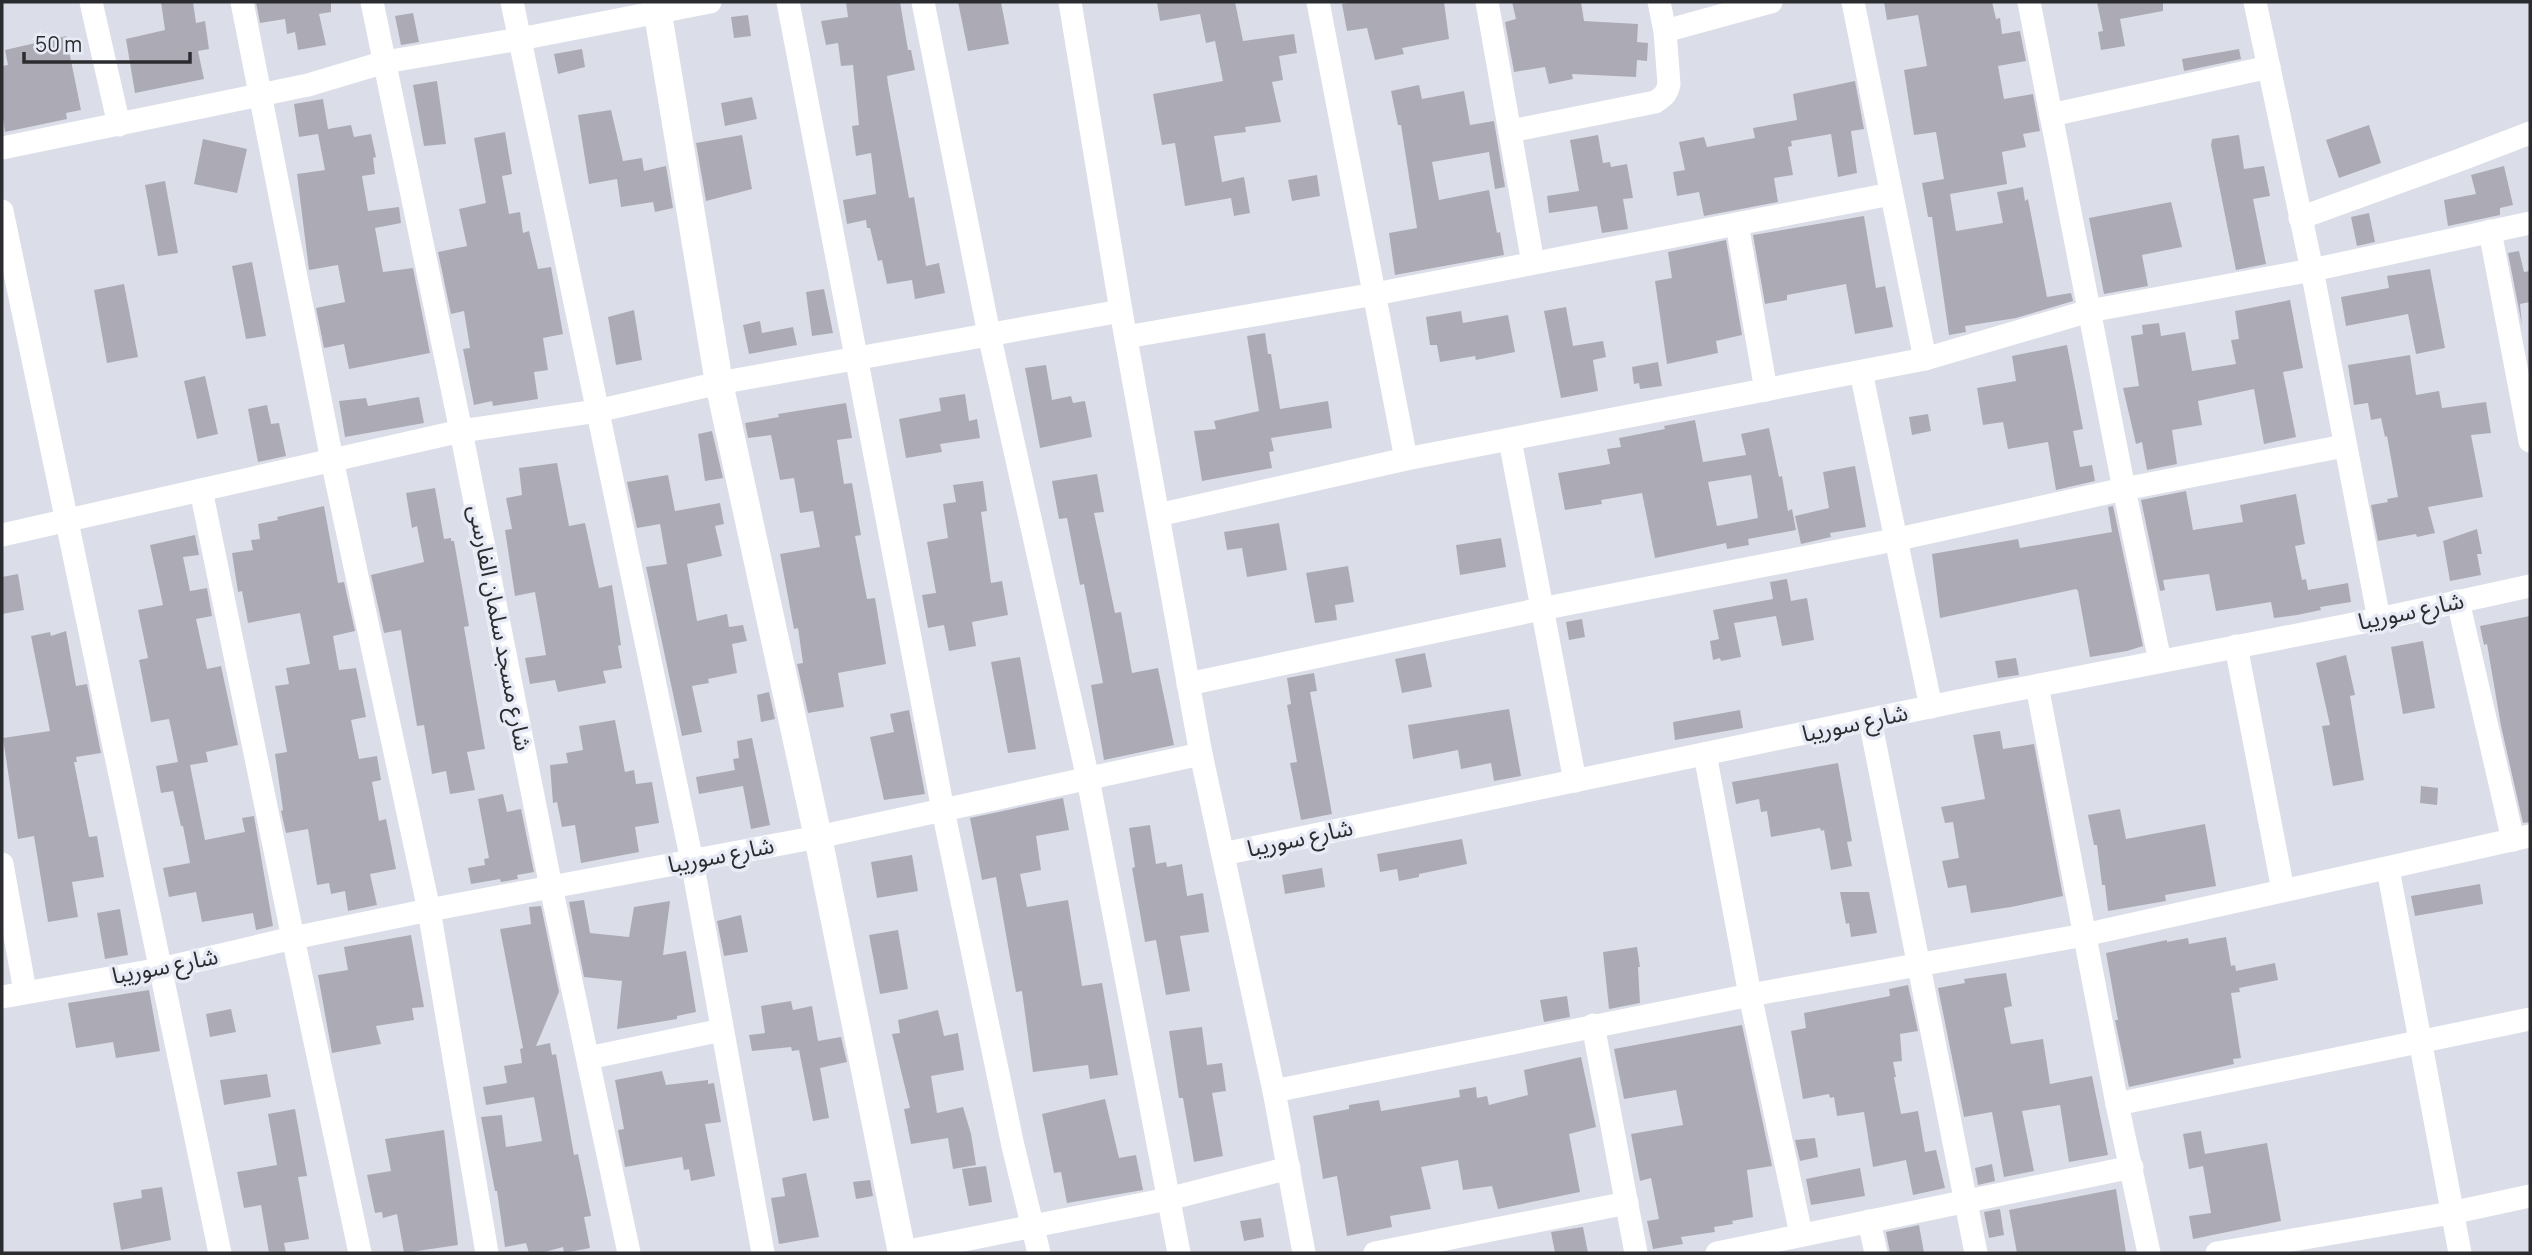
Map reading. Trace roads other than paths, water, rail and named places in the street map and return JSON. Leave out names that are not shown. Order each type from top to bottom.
[{"type":"street","points":[[91,2],[119,125]]},
{"type":"street","points":[[242,2],[332,460],[429,910],[487,1253]]},
{"type":"street","name":"شارع مسجد سلمان الفارسى","points":[[372,2],[461,431],[551,887],[629,1253]]},
{"type":"street","points":[[512,2],[692,861],[763,1253]]},
{"type":"street","points":[[2,148],[308,85],[385,62],[520,39],[656,7],[710,2]]},
{"type":"street","points":[[788,2],[943,810],[1010,1132],[1039,1253]]},
{"type":"street","points":[[923,2],[989,334],[1087,779],[1179,1253]]},
{"type":"street","points":[[1070,2],[1121,311],[1201,754]]},
{"type":"street","points":[[1318,2],[1406,459]]},
{"type":"street","points":[[1487,2],[1533,263]]},
{"type":"street","points":[[1511,131],[1655,102],[1668,92],[1665,31],[1659,2]]},
{"type":"street","points":[[1665,31],[1771,2]]},
{"type":"street","points":[[1853,2],[1925,359]]},
{"type":"street","points":[[2029,2],[2160,661]]},
{"type":"street","points":[[2255,2],[2312,270],[2379,619]]},
{"type":"street","points":[[656,7],[719,383],[818,837],[901,1253],[1168,1199],[1289,1168]]},
{"type":"street","points":[[2051,114],[2269,67]]},
{"type":"street","points":[[2300,218],[2457,162],[2530,132]]},
{"type":"street","points":[[1126,337],[1375,294],[1891,194]]},
{"type":"street","points":[[2,211],[220,1253]]},
{"type":"street","points":[[1737,223],[1766,390]]},
{"type":"street","points":[[1158,515],[1406,459],[1925,359],[2089,311],[2312,270],[2530,223]]},
{"type":"street","points":[[2490,231],[2530,441]]},
{"type":"street","points":[[2,535],[461,431],[597,411],[719,383],[854,357],[1121,311]]},
{"type":"street","points":[[1861,372],[1931,707]]},
{"type":"street","points":[[1510,440],[1575,781]]},
{"type":"street","points":[[1188,684],[1541,609],[1894,540],[2124,489],[2344,446]]},
{"type":"street","points":[[201,490],[360,1253]]},
{"type":"street","name":"شارع سوريبا","points":[[2,997],[160,969],[429,910],[818,837],[1201,754],[1223,854],[2530,586]]},
{"type":"street","points":[[1274,1090],[1593,1025],[1919,963],[2084,935],[2521,838],[2458,601]]},
{"type":"street","points":[[2236,646],[2283,890]]},
{"type":"street","points":[[2037,686],[2117,1104],[2149,1253]]},
{"type":"street","points":[[1870,720],[1976,1253]]},
{"type":"street","points":[[1705,754],[1750,995],[1801,1234]]},
{"type":"street","points":[[1223,854],[1274,1090],[1304,1253]]},
{"type":"street","points":[[2,864],[25,991]]},
{"type":"street","points":[[2388,869],[2460,1253]]},
{"type":"street","points":[[2117,1104],[2530,1019]]},
{"type":"street","points":[[1593,1025],[1636,1253]]},
{"type":"street","points":[[588,1058],[722,1030]]},
{"type":"street","points":[[1729,1252],[1801,1234],[1966,1203],[2132,1167]]},
{"type":"street","points":[[2217,1253],[2451,1213],[2530,1196]]},
{"type":"street","points":[[1375,1253],[1628,1203]]},
{"type":"street","points":[[1869,1221],[1875,1253]]}]
